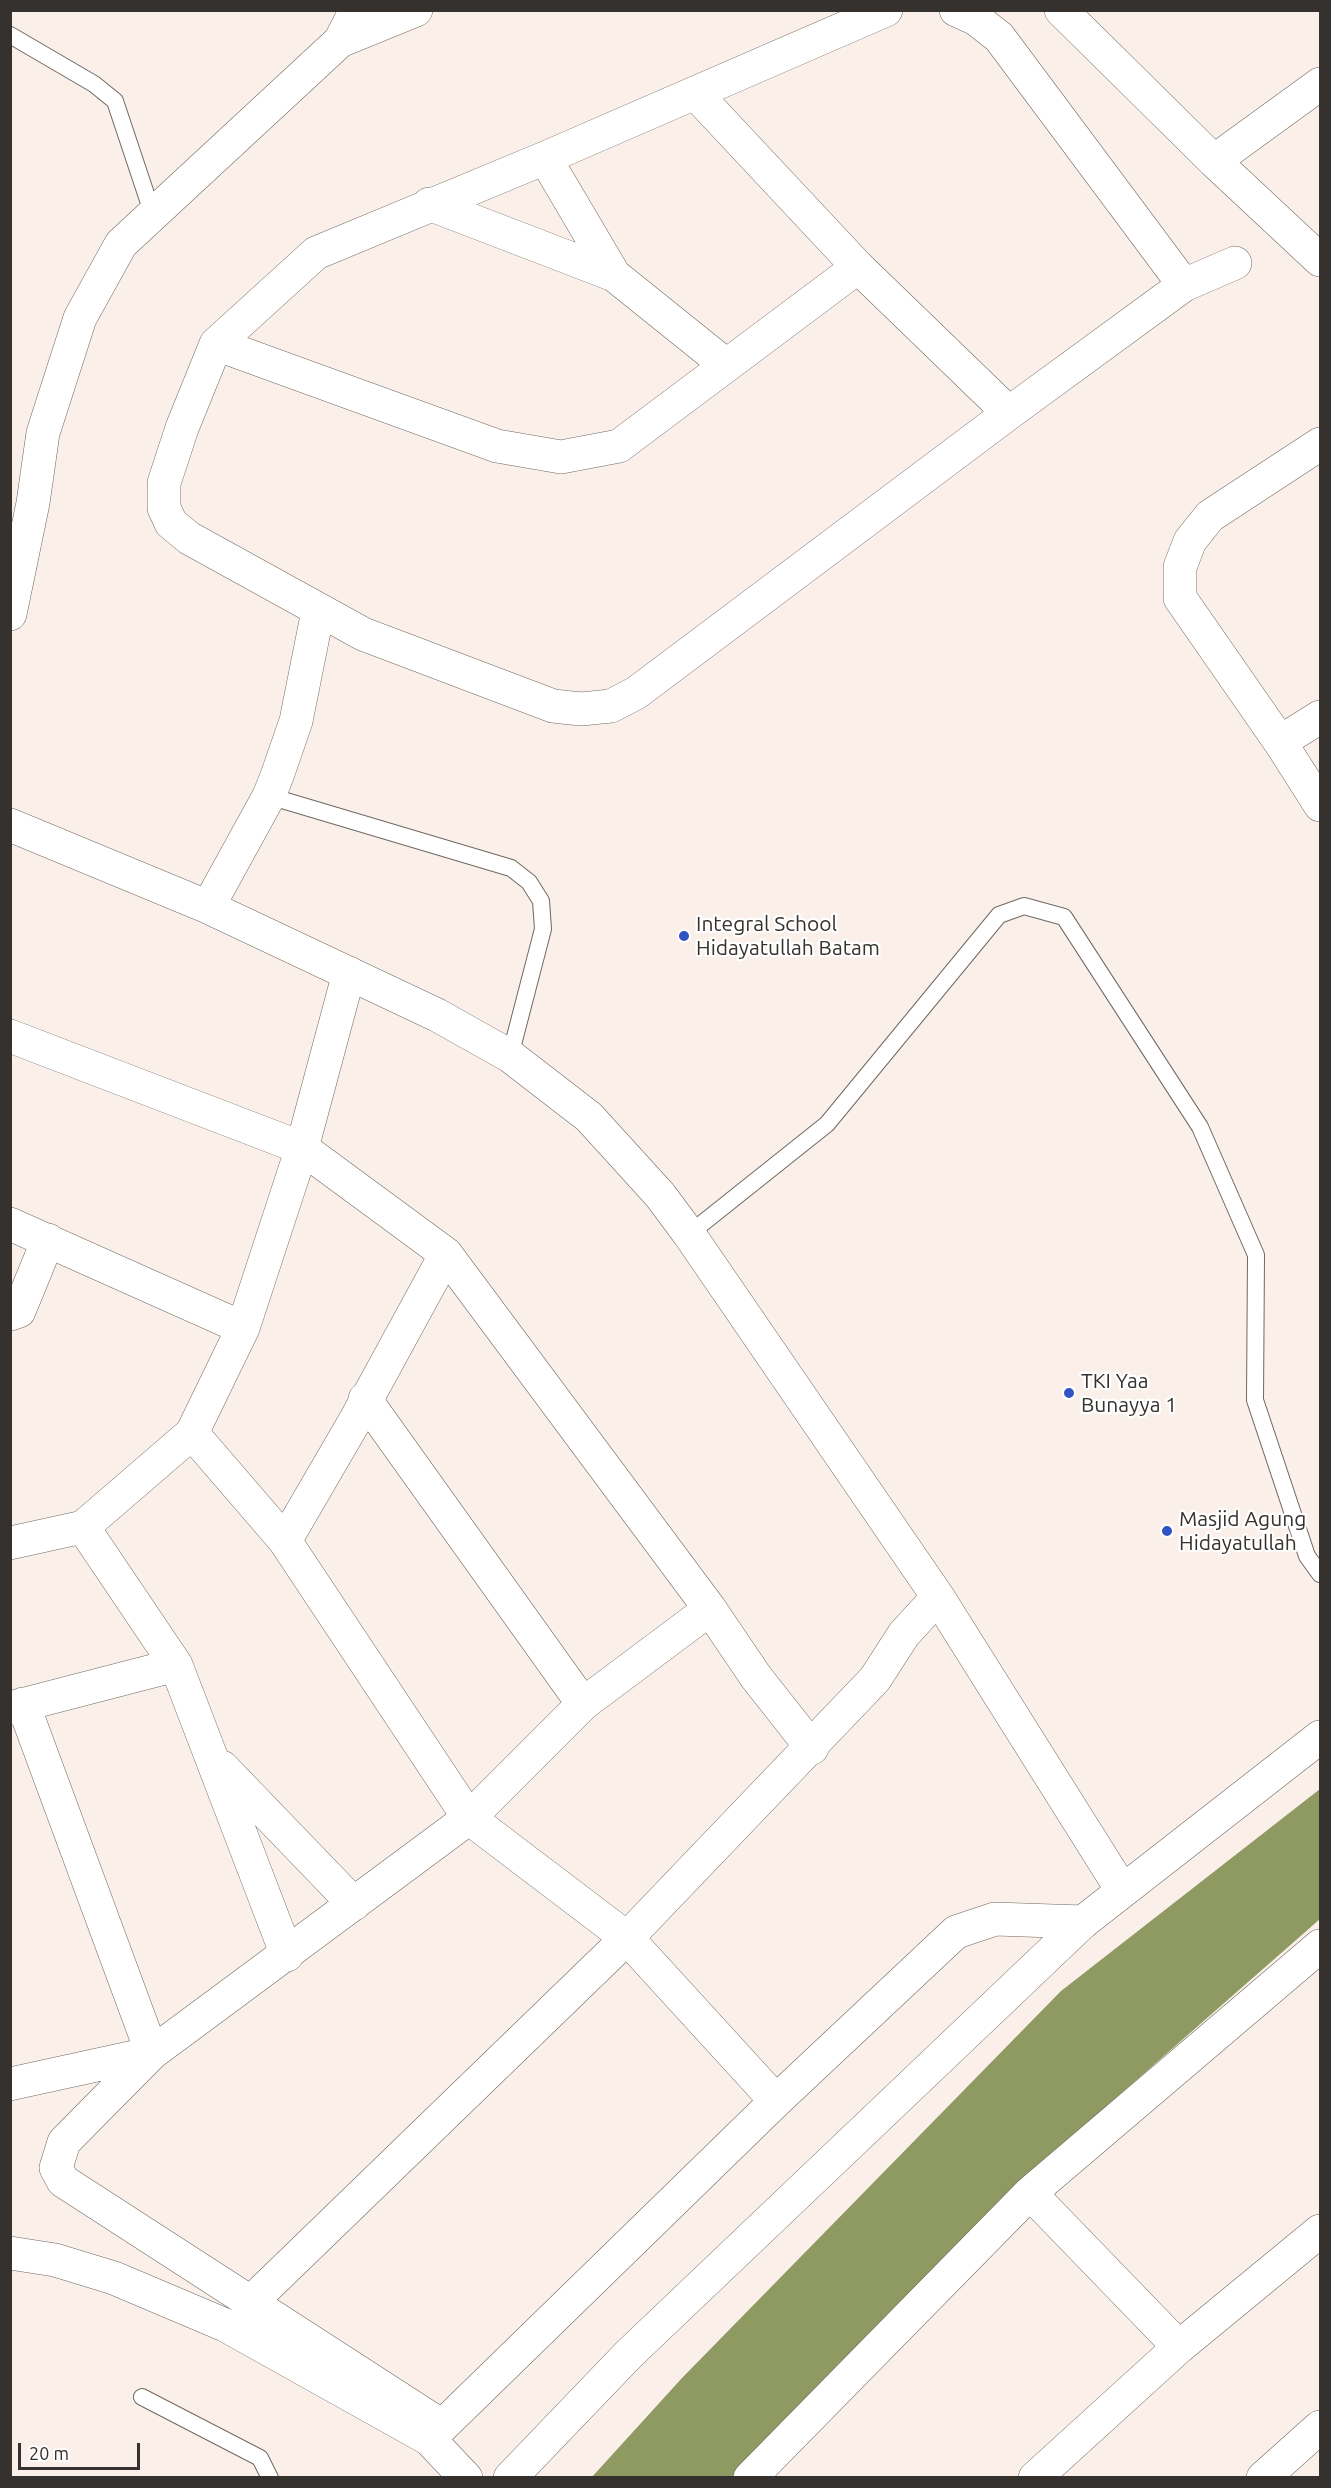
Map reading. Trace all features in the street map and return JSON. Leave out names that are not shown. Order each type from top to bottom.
[{"type":"street","points":[[10,614],[33,503],[43,433],[80,318],[121,244],[340,41],[356,10]]},
{"type":"street","points":[[340,41],[416,10]]},
{"type":"street","points":[[886,10],[545,158],[429,204],[316,253],[216,344],[178,439],[164,483],[164,508],[171,523],[189,538],[363,634],[553,706],[581,709],[611,706],[636,693],[1009,413],[1184,285],[1236,263]]},
{"type":"street","points":[[956,10],[976,19],[999,37],[1184,285]]},
{"type":"street","points":[[1076,15],[1214,161],[1320,260]]},
{"type":"street","points":[[1214,161],[1320,84]]},
{"type":"street","points":[[695,93],[858,267],[1009,413]]},
{"type":"street","points":[[545,158],[614,275]]},
{"type":"street","points":[[429,204],[614,275],[726,365]]},
{"type":"street","points":[[216,344],[497,446],[561,457],[619,446],[858,267]]},
{"type":"street","points":[[1320,444],[1210,516],[1190,541],[1180,567],[1180,598],[1280,742],[1320,805]]},
{"type":"street","points":[[208,907],[269,796],[296,720],[318,611]]},
{"type":"street","points":[[1280,742],[1320,717]]},
{"type":"street","points":[[10,825],[208,907],[437,1015],[510,1056],[589,1117],[660,1195],[689,1234],[938,1597],[1122,1890]]},
{"type":"street","points":[[10,1543],[83,1527],[149,1473],[192,1433],[243,1328],[302,1148],[349,974]]},
{"type":"street","points":[[10,1036],[302,1148],[446,1254],[710,1609],[756,1677],[812,1748]]},
{"type":"street","points":[[10,1224],[243,1328]]},
{"type":"street","points":[[10,1314],[19,1311],[48,1240]]},
{"type":"street","points":[[285,1541],[446,1254]]},
{"type":"street","points":[[364,1399],[583,1704]]},
{"type":"street","points":[[192,1433],[285,1541],[469,1818],[627,1938],[776,2101]]},
{"type":"street","points":[[83,1527],[176,1665],[287,1954]]},
{"type":"street","points":[[251,2302],[627,1938],[812,1748],[884,1669],[904,1634],[938,1597]]},
{"type":"street","points":[[466,2478],[436,2432],[251,2302],[63,2181],[56,2168],[64,2142],[152,2053],[469,1818],[583,1704],[710,1609]]},
{"type":"street","points":[[152,2053],[16,1706],[176,1665]]},
{"type":"street","points":[[510,2478],[638,2346],[1083,1922],[1320,1737]]},
{"type":"street","points":[[211,1756],[354,1904]]},
{"type":"street","points":[[436,2432],[776,2101],[956,1932],[995,1919],[1083,1922]]},
{"type":"street","points":[[750,2478],[1030,2193],[1320,1946]]},
{"type":"street","points":[[10,2084],[152,2053]]},
{"type":"street","points":[[1030,2193],[1179,2347]]},
{"type":"street","points":[[1035,2478],[1179,2347],[1320,2230]]},
{"type":"street","points":[[10,2253],[55,2260],[114,2278],[225,2325],[436,2432]]},
{"type":"street","points":[[1263,2478],[1320,2427]]},
{"type":"lane","points":[[10,35],[94,84],[115,101],[153,215]]},
{"type":"lane","points":[[269,796],[511,868],[529,882],[541,901],[543,929],[510,1056]]},
{"type":"lane","points":[[689,1234],[827,1124],[999,915],[1024,906],[1064,917],[1200,1127],[1256,1255],[1255,1400],[1307,1557],[1320,1574]]},
{"type":"lane","points":[[142,2397],[260,2458],[270,2478]]},
{"type":"shaded area","points":[[1320,1789],[1320,1919],[1044,2161],[737,2477],[591,2478],[682,2378],[1061,1991]]},
{"type":"place","name":"Integral School Hidayatullah Batam","points":[[684,936]]},
{"type":"place","name":"TKI Yaa Bunayya 1","points":[[1069,1393]]},
{"type":"place","name":"Masjid Agung Hidayatullah","points":[[1167,1531]]}]
